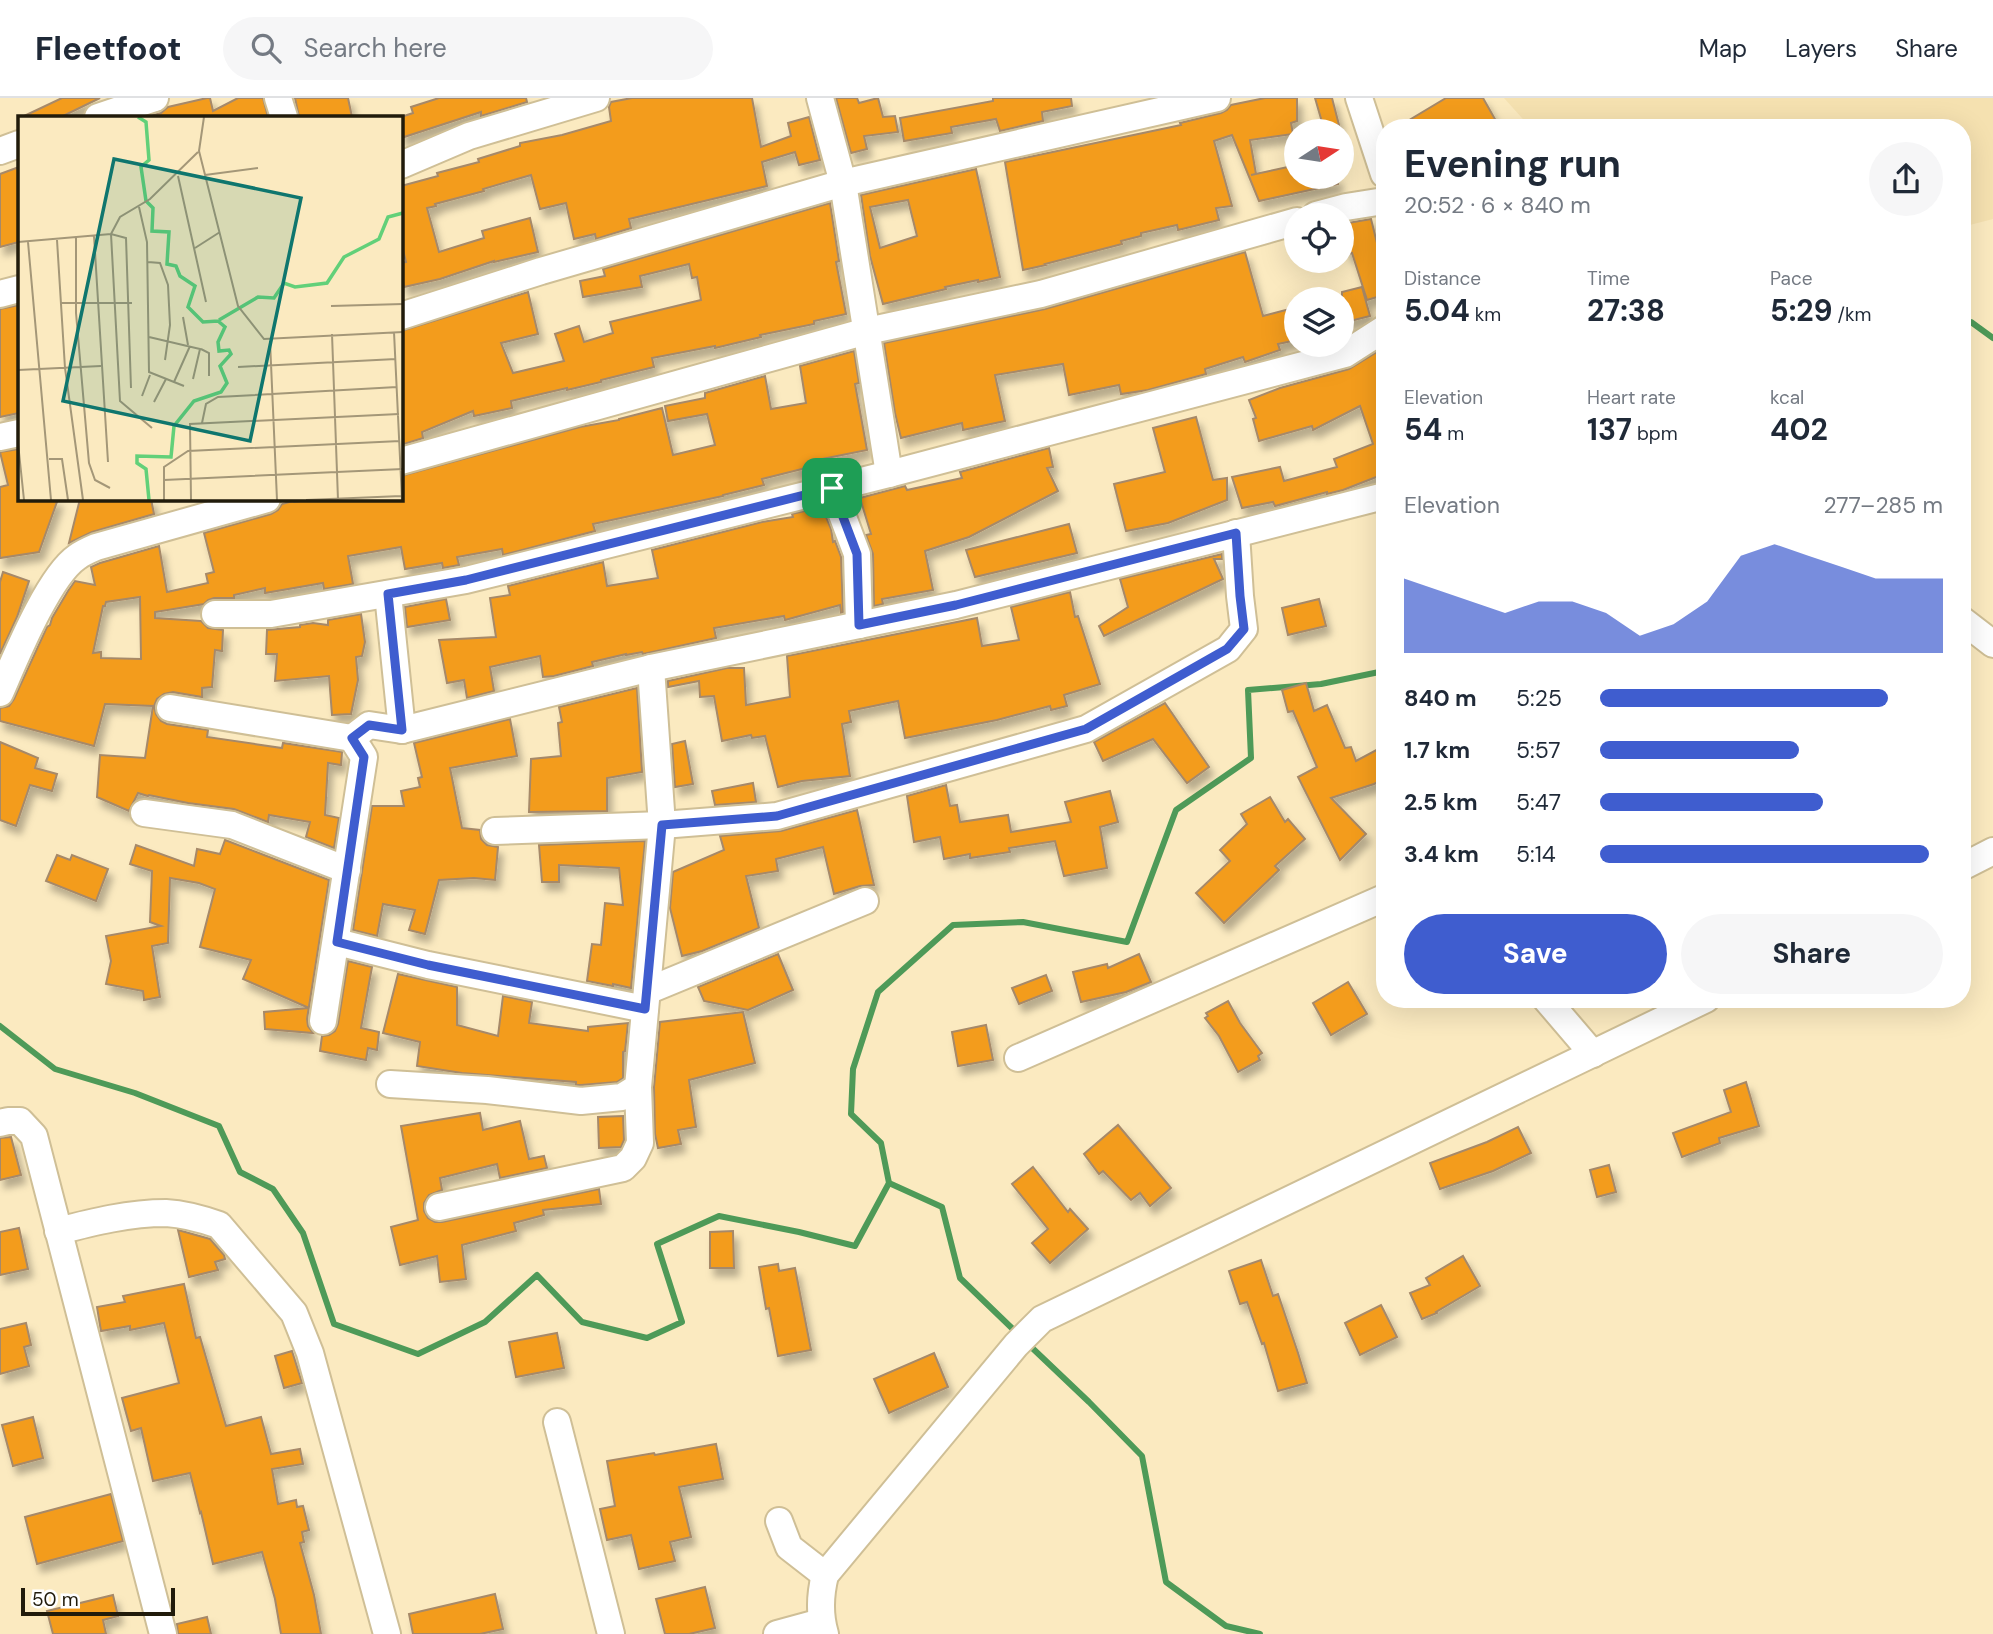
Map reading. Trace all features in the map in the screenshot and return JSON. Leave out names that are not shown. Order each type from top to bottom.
[{"type":"street","points":[[101,116],[155,98]]},
{"type":"street","points":[[278,98],[284,116]]},
{"type":"street","points":[[402,164],[469,136],[596,98]]},
{"type":"street","points":[[820,98],[843,183],[889,474]]},
{"type":"street","points":[[402,316],[541,271],[843,183],[1217,98]]},
{"type":"street","points":[[1359,98],[1376,150]]},
{"type":"street","points":[[0,150],[18,144]]},
{"type":"street","points":[[1354,206],[1376,202]]},
{"type":"street","points":[[402,461],[867,331],[1041,293],[1284,225]]},
{"type":"street","points":[[0,294],[18,289]]},
{"type":"street","points":[[215,614],[271,614],[466,580],[889,474],[1346,354],[1376,334]]},
{"type":"street","points":[[0,437],[18,433]]},
{"type":"street","points":[[832,488],[857,554],[859,625]]},
{"type":"street","points":[[170,708],[352,738],[369,725],[402,730],[651,668],[956,605],[1376,498]]},
{"type":"street","points":[[0,693],[19,649],[54,583],[75,558],[96,547],[263,500]]},
{"type":"street","points":[[495,831],[662,825],[777,816],[1086,729],[1227,649],[1244,629],[1236,533]]},
{"type":"street","points":[[388,594],[402,730]]},
{"type":"street","points":[[1971,629],[1993,644]]},
{"type":"street","points":[[439,1207],[623,1168],[633,1158],[640,1143],[638,1087],[662,825],[651,668]]},
{"type":"street","points":[[324,1021],[364,757],[352,738]]},
{"type":"street","points":[[144,813],[232,825],[347,870]]},
{"type":"street","points":[[1971,862],[1993,850]]},
{"type":"street","points":[[337,942],[428,965],[646,1000],[865,901]]},
{"type":"street","points":[[1018,1058],[1376,901]]},
{"type":"street","points":[[1554,1008],[1593,1054]]},
{"type":"street","points":[[777,1634],[823,1628],[820,1595],[825,1575],[1016,1345],[1042,1319],[1688,1008]]},
{"type":"street","points":[[390,1084],[487,1090],[581,1101],[622,1097],[638,1087]]},
{"type":"street","points":[[0,1123],[20,1121],[34,1136],[163,1634]]},
{"type":"street","points":[[58,1231],[110,1218],[167,1213],[202,1219],[219,1225],[294,1313],[310,1353],[387,1634]]},
{"type":"street","points":[[557,1422],[611,1634]]},
{"type":"street","points":[[779,1521],[789,1547],[825,1575]]},
{"type":"shaded area","points":[[1504,98],[1993,98],[1993,219],[1971,225],[1971,119],[1523,119]]},
{"type":"building","points":[[62,98],[100,98],[63,116],[24,116]]},
{"type":"building","points":[[210,98],[213,111],[238,98],[263,98],[268,116],[153,116],[168,107]]},
{"type":"building","points":[[295,98],[348,98],[352,116],[299,116]]},
{"type":"building","points":[[439,98],[526,98],[527,102],[481,116],[481,112],[402,138],[402,117],[413,113],[411,107]]},
{"type":"building","points":[[632,98],[752,98],[761,147],[791,136],[788,123],[809,117],[820,160],[799,165],[795,152],[762,162],[767,186],[629,219],[631,228],[596,239],[595,234],[574,239],[566,203],[540,209],[531,175],[483,189],[484,191],[427,208],[439,252],[484,238],[482,231],[530,218],[538,252],[494,261],[440,279],[404,287],[402,263],[406,262],[402,246],[402,186],[479,162],[478,159],[520,146],[520,143],[611,121],[611,102]]},
{"type":"building","points":[[836,98],[857,98],[859,103],[878,98],[883,117],[895,116],[898,132],[864,136],[867,149],[851,153]]},
{"type":"building","points":[[993,98],[1071,98],[1072,106],[1042,112],[1043,121],[1000,131],[996,119],[951,127],[952,133],[904,141],[900,118],[993,101]]},
{"type":"building","points":[[1265,98],[1297,98],[1297,119],[1284,119],[1284,135],[1250,140],[1256,174],[1284,168],[1284,189],[1315,189],[1259,201],[1232,135],[1214,141],[1232,206],[1216,208],[1219,220],[1178,230],[1177,225],[1141,233],[1141,236],[1121,241],[1122,244],[1023,270],[1005,162],[1181,125],[1180,123],[1221,113],[1231,105]]},
{"type":"building","points":[[1315,98],[1332,98],[1337,119],[1321,119]]},
{"type":"building","points":[[1446,98],[1483,98],[1495,119],[1411,119]]},
{"type":"building","points":[[18,167],[18,242],[0,247],[0,174]]},
{"type":"building","points":[[976,169],[1000,277],[945,287],[946,289],[883,304],[870,256],[861,195]],"holes":[[[908,200],[917,236],[880,248],[870,207]]]},
{"type":"building","points":[[830,203],[839,261],[836,262],[846,314],[715,348],[652,358],[654,367],[601,382],[511,401],[512,408],[474,416],[473,411],[422,432],[423,438],[402,445],[402,331],[528,292],[538,334],[501,343],[513,373],[564,361],[555,334],[579,326],[584,342],[613,333],[610,322],[701,300],[697,277],[692,278],[689,264],[640,276],[642,287],[583,297],[580,281],[605,276],[603,269]]},
{"type":"building","points":[[1371,219],[1376,239],[1376,297],[1367,300],[1354,259],[1354,222]]},
{"type":"building","points":[[1245,252],[1263,316],[1284,310],[1284,343],[1278,344],[1280,350],[1245,362],[1243,357],[1205,369],[1206,374],[1148,390],[1121,394],[1119,385],[1069,395],[1063,364],[995,375],[1005,421],[963,430],[962,423],[901,438],[884,343],[1045,309]]},
{"type":"building","points":[[1362,287],[1370,316],[1354,320],[1354,289]]},
{"type":"building","points":[[18,305],[18,413],[0,417],[0,309]]},
{"type":"building","points":[[854,351],[859,383],[855,384],[867,450],[817,460],[818,465],[762,479],[764,485],[593,524],[595,531],[503,555],[502,549],[457,557],[459,565],[443,568],[442,563],[405,569],[401,547],[348,556],[353,584],[324,589],[323,583],[265,593],[265,588],[234,595],[234,598],[214,598],[204,604],[155,612],[155,618],[201,621],[208,628],[223,630],[222,651],[215,650],[212,687],[202,688],[202,697],[173,692],[164,694],[157,699],[154,706],[161,721],[208,730],[207,737],[282,748],[283,743],[342,752],[341,765],[328,763],[325,815],[339,818],[334,848],[306,837],[310,822],[269,815],[268,822],[234,809],[138,793],[129,811],[97,797],[100,755],[145,758],[153,706],[105,704],[94,746],[0,721],[0,708],[9,706],[14,699],[47,627],[68,591],[75,581],[95,585],[91,567],[100,563],[159,546],[167,592],[208,583],[206,574],[214,572],[204,533],[271,514],[282,504],[307,500],[402,500],[402,476],[580,427],[662,408],[673,455],[715,445],[707,414],[668,421],[665,406],[705,398],[705,393],[765,376],[771,409],[806,403],[800,366]],"holes":[[[140,597],[141,659],[101,658],[101,652],[93,653],[103,606],[106,602]]]},
{"type":"building","points":[[1376,353],[1376,477],[1343,490],[1275,506],[1273,502],[1242,508],[1232,477],[1280,467],[1284,481],[1337,467],[1334,459],[1373,444],[1360,406],[1313,430],[1312,426],[1259,441],[1253,419],[1256,418],[1249,400],[1280,388],[1349,369]]},
{"type":"building","points":[[1196,417],[1213,480],[1227,478],[1227,500],[1168,523],[1126,531],[1114,484],[1165,472],[1153,428]]},
{"type":"building","points":[[1049,448],[1053,467],[1047,468],[1058,491],[969,537],[925,551],[933,590],[882,599],[883,604],[874,606],[873,554],[866,535],[871,534],[860,498],[905,486],[907,490],[962,478],[960,472]]},
{"type":"building","points":[[18,449],[18,500],[58,500],[39,552],[0,558],[0,487],[8,485],[0,452]]},
{"type":"building","points":[[80,500],[151,500],[154,514],[92,532],[69,543]]},
{"type":"building","points":[[822,507],[833,542],[835,541],[841,557],[841,613],[840,605],[785,620],[784,616],[714,628],[716,638],[643,654],[626,654],[592,662],[593,666],[554,676],[543,677],[540,656],[490,667],[494,691],[467,698],[464,680],[447,683],[439,640],[496,637],[490,598],[510,595],[508,586],[603,562],[607,586],[658,578],[652,550],[762,522],[793,517],[792,514]]},
{"type":"building","points":[[1069,524],[1077,553],[975,577],[966,550]]},
{"type":"building","points":[[1222,554],[1222,559],[1214,559],[1223,579],[1104,636],[1099,626],[1128,607],[1120,579]]},
{"type":"building","points":[[3,572],[29,581],[17,617],[0,654],[0,582]]},
{"type":"building","points":[[1070,592],[1075,617],[1078,616],[1100,684],[1064,695],[1067,706],[1051,710],[1050,706],[997,720],[905,738],[898,701],[849,711],[851,722],[842,724],[850,776],[802,781],[778,787],[765,736],[752,738],[751,735],[722,741],[714,696],[700,697],[699,681],[668,687],[668,681],[727,668],[744,668],[746,705],[790,697],[787,656],[977,618],[982,646],[1019,640],[1011,607]]},
{"type":"building","points":[[446,599],[450,620],[407,627],[405,607]]},
{"type":"building","points":[[1319,599],[1326,626],[1288,635],[1282,608]]},
{"type":"building","points":[[361,614],[365,642],[362,656],[356,657],[358,680],[351,714],[332,715],[329,676],[275,681],[277,654],[266,654],[267,630],[313,623],[328,625],[328,620]]},
{"type":"building","points":[[1306,683],[1314,711],[1327,705],[1345,748],[1351,747],[1356,761],[1376,750],[1376,783],[1331,798],[1366,834],[1340,860],[1298,777],[1317,767],[1293,711],[1288,712],[1282,690]]},
{"type":"building","points":[[637,688],[642,772],[607,778],[607,811],[529,812],[531,759],[561,756],[558,723],[562,722],[559,707]]},
{"type":"building","points":[[1165,703],[1209,767],[1187,783],[1153,739],[1103,761],[1094,742]]},
{"type":"building","points":[[510,719],[517,756],[450,768],[462,828],[480,830],[481,839],[487,845],[498,847],[495,880],[439,880],[425,934],[409,930],[415,910],[383,904],[377,936],[353,930],[372,806],[404,806],[401,791],[420,787],[418,778],[422,777],[414,743]]},
{"type":"building","points":[[685,741],[693,784],[675,787],[672,744]]},
{"type":"building","points":[[0,742],[38,758],[35,768],[57,774],[52,791],[30,785],[16,826],[0,820]]},
{"type":"building","points":[[753,783],[756,802],[715,805],[712,791]]},
{"type":"building","points":[[946,785],[950,806],[957,805],[960,822],[1008,815],[1011,832],[1071,822],[1065,802],[1110,791],[1118,822],[1100,827],[1107,868],[1064,876],[1055,841],[1009,848],[1010,852],[970,858],[970,854],[944,859],[940,837],[914,842],[907,796]]},
{"type":"building","points":[[1270,797],[1285,822],[1288,819],[1305,839],[1275,866],[1279,870],[1224,923],[1196,893],[1230,861],[1220,850],[1247,824],[1241,814]]},
{"type":"building","points":[[857,810],[874,885],[834,894],[823,847],[776,859],[778,871],[746,876],[759,928],[702,951],[682,956],[670,908],[673,872],[724,850],[720,836],[781,831]]},
{"type":"building","points":[[225,840],[329,880],[309,1008],[243,979],[251,960],[200,947],[215,889],[170,878],[168,943],[152,946],[160,997],[144,1000],[143,991],[106,984],[111,961],[106,936],[161,926],[150,922],[152,871],[130,864],[136,845],[194,866],[197,849],[220,854]]},
{"type":"building","points":[[645,841],[631,988],[587,981],[592,944],[601,945],[605,903],[623,905],[619,868],[559,865],[559,882],[542,882],[539,845]]},
{"type":"building","points":[[57,855],[70,860],[72,855],[108,869],[96,901],[46,881]]},
{"type":"building","points":[[778,954],[793,990],[748,1010],[704,1001],[698,987]]},
{"type":"building","points":[[1139,954],[1151,982],[1126,992],[1081,1002],[1073,972],[1107,964],[1108,968]]},
{"type":"building","points":[[348,961],[372,967],[361,1028],[379,1032],[377,1050],[368,1048],[366,1060],[320,1051],[322,1036],[335,1031],[338,1024]]},
{"type":"building","points":[[398,974],[457,987],[457,1025],[498,1036],[503,996],[532,1002],[529,1023],[588,1031],[588,1027],[628,1023],[623,1052],[623,1078],[617,1082],[576,1085],[576,1082],[462,1073],[417,1066],[420,1042],[383,1033]]},
{"type":"building","points":[[1046,975],[1052,991],[1019,1004],[1012,988]]},
{"type":"building","points":[[1348,982],[1367,1014],[1331,1035],[1313,1003]]},
{"type":"building","points":[[1228,1001],[1262,1053],[1258,1056],[1260,1060],[1238,1072],[1219,1036],[1205,1018],[1208,1016],[1206,1013]]},
{"type":"building","points":[[309,1008],[308,1026],[313,1033],[265,1029],[264,1012]]},
{"type":"building","points":[[743,1012],[755,1063],[689,1080],[696,1127],[678,1130],[681,1144],[658,1148],[654,1087],[660,1022]]},
{"type":"building","points":[[986,1025],[993,1060],[958,1066],[952,1032]]},
{"type":"building","points":[[1746,1082],[1759,1126],[1719,1138],[1720,1143],[1682,1157],[1673,1133],[1731,1112],[1724,1090]]},
{"type":"building","points":[[480,1113],[483,1130],[520,1121],[529,1159],[544,1156],[547,1168],[500,1178],[497,1164],[440,1178],[442,1190],[429,1195],[424,1203],[428,1218],[442,1222],[599,1189],[601,1204],[543,1210],[544,1215],[514,1223],[516,1231],[462,1245],[466,1279],[440,1282],[437,1256],[400,1265],[391,1227],[418,1220],[401,1126]]},
{"type":"building","points":[[623,1116],[624,1140],[621,1147],[599,1148],[598,1117]]},
{"type":"building","points":[[1118,1125],[1171,1188],[1150,1206],[1140,1193],[1131,1200],[1103,1171],[1099,1174],[1084,1154]]},
{"type":"building","points":[[1518,1127],[1531,1153],[1493,1171],[1440,1189],[1430,1163],[1487,1142]]},
{"type":"building","points":[[11,1137],[21,1175],[0,1180],[0,1138]]},
{"type":"building","points":[[1609,1165],[1616,1192],[1597,1197],[1590,1170]]},
{"type":"building","points":[[1033,1167],[1068,1212],[1070,1209],[1088,1229],[1050,1263],[1032,1243],[1048,1229],[1012,1184]]},
{"type":"building","points":[[19,1228],[28,1269],[0,1275],[0,1232]]},
{"type":"building","points":[[178,1230],[210,1239],[224,1255],[225,1259],[215,1262],[218,1270],[189,1277]]},
{"type":"building","points":[[733,1231],[734,1268],[710,1268],[710,1232]]},
{"type":"building","points":[[1463,1256],[1480,1286],[1437,1313],[1422,1319],[1410,1293],[1430,1285],[1426,1278]]},
{"type":"building","points":[[1261,1260],[1273,1296],[1278,1294],[1307,1383],[1278,1391],[1264,1343],[1262,1344],[1247,1302],[1240,1304],[1229,1271]]},
{"type":"building","points":[[778,1264],[779,1271],[795,1268],[811,1350],[778,1356],[759,1267]]},
{"type":"building","points":[[184,1284],[196,1338],[200,1337],[226,1426],[261,1417],[271,1454],[300,1449],[303,1464],[272,1469],[278,1504],[296,1500],[297,1507],[303,1506],[309,1530],[302,1532],[304,1542],[300,1543],[321,1634],[281,1634],[262,1552],[213,1564],[190,1473],[153,1481],[141,1428],[131,1431],[122,1398],[179,1383],[164,1323],[130,1330],[130,1326],[101,1331],[97,1307],[125,1302],[123,1296]]},
{"type":"building","points":[[1381,1305],[1397,1337],[1360,1355],[1345,1323]]},
{"type":"building","points":[[26,1323],[31,1345],[24,1347],[29,1366],[0,1374],[0,1329]]},
{"type":"building","points":[[557,1333],[564,1368],[516,1377],[509,1342]]},
{"type":"building","points":[[292,1351],[302,1383],[284,1388],[275,1356]]},
{"type":"building","points":[[934,1353],[948,1387],[889,1413],[874,1379]]},
{"type":"building","points":[[33,1417],[43,1458],[13,1466],[2,1425]]},
{"type":"building","points":[[716,1444],[723,1479],[679,1487],[691,1537],[670,1542],[675,1561],[639,1569],[631,1535],[607,1540],[600,1509],[615,1506],[607,1461]]},
{"type":"building","points":[[111,1494],[123,1541],[37,1564],[25,1517]]},
{"type":"building","points":[[705,1587],[715,1628],[689,1634],[665,1634],[656,1599]]},
{"type":"building","points":[[495,1594],[503,1629],[480,1634],[413,1634],[409,1614]]},
{"type":"building","points":[[113,1595],[118,1616],[103,1620],[106,1634],[53,1634],[47,1611]]},
{"type":"building","points":[[207,1617],[211,1634],[178,1634],[177,1624]]},
{"type":"waterway","points":[[1971,322],[1993,338]]},
{"type":"waterway","points":[[0,1026],[55,1069],[135,1093],[219,1126],[240,1172],[273,1189],[303,1233],[334,1324],[418,1354],[485,1322],[537,1275],[582,1322],[647,1338],[682,1322],[657,1244],[719,1216],[855,1246],[889,1183],[881,1143],[851,1114],[853,1069],[878,992],[953,925],[1023,922],[1127,942],[1176,810],[1251,758],[1248,690],[1321,684],[1376,673]]},
{"type":"waterway","points":[[889,1183],[942,1207],[960,1278],[1018,1334]]},
{"type":"waterway","points":[[1028,1344],[1142,1456],[1166,1582],[1226,1626],[1260,1634]]},
{"type":"route","points":[[832,488],[857,554],[859,625],[956,605],[1236,533],[1244,629],[1227,649],[1086,729],[777,816],[662,825],[645,1009],[428,965],[337,942],[364,757],[352,738],[369,725],[402,730],[388,594],[466,580],[832,488]]}]
